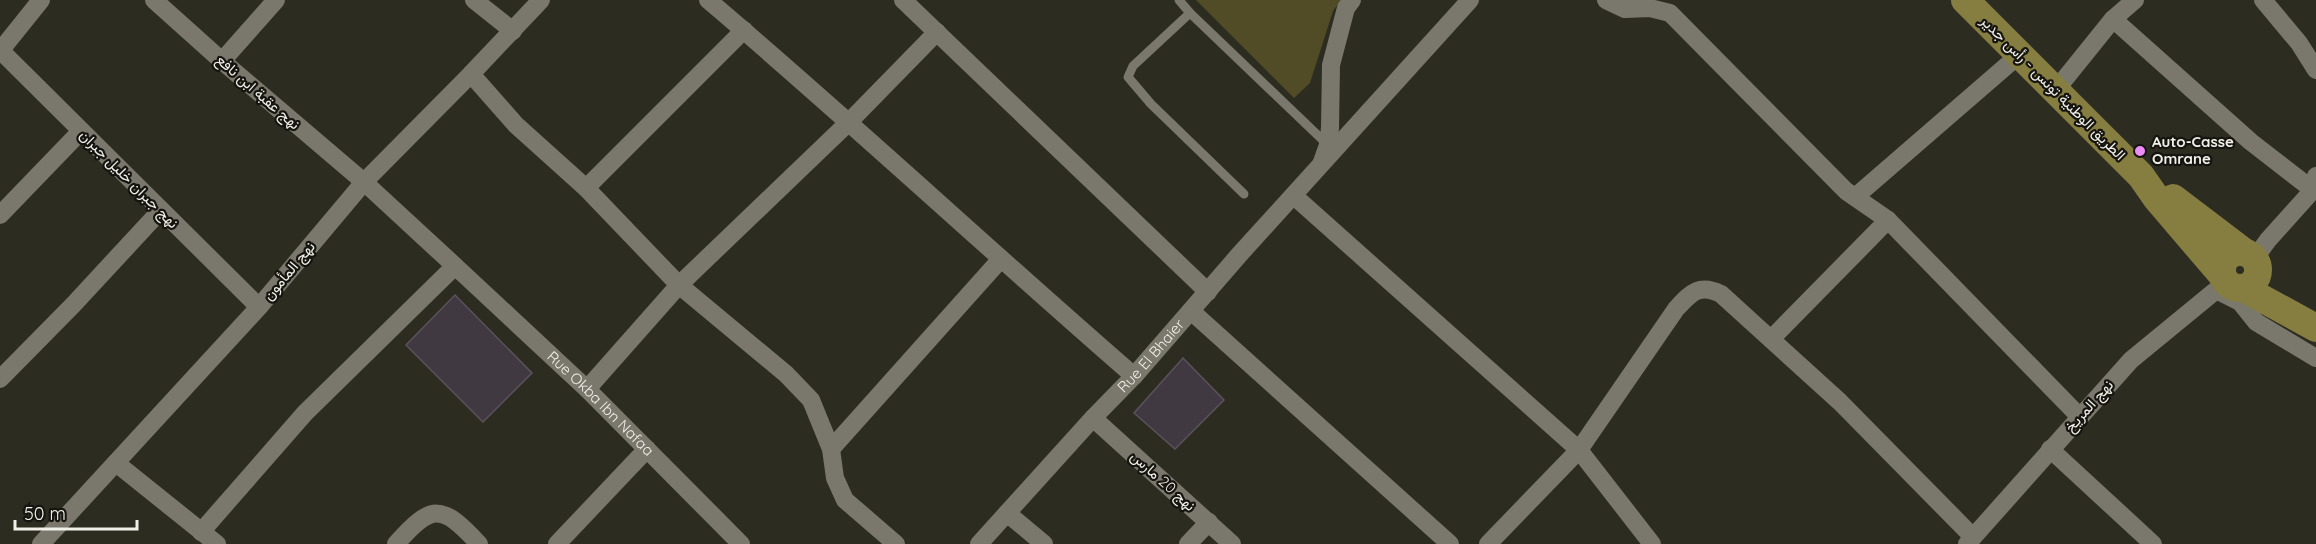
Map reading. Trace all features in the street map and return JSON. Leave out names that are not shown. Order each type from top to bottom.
[{"type":"main road","name":"الطريق الوطنية تونس - رأس جدير","points":[[1965,0],[2141,177],[2157,199],[2238,273],[2316,328]]},
{"type":"main road","name":"الطريق الوطنية تونس - رأس جدير","points":[[2238,273],[2316,318]]},
{"type":"street","points":[[0,51],[41,0]]},
{"type":"street","name":"نهج عقبة ابن نافع","points":[[154,0],[364,182]]},
{"type":"street","points":[[222,61],[276,0]]},
{"type":"street","points":[[474,0],[513,31]]},
{"type":"street","name":"نهج المأمون","points":[[40,544],[259,307],[364,182],[541,0]]},
{"type":"street","points":[[708,0],[849,122],[1000,260],[1134,376]]},
{"type":"street","points":[[903,0],[1208,292]]},
{"type":"street","points":[[1320,167],[1328,145],[1331,65],[1346,8],[1352,0]]},
{"type":"street","name":"Rue El Bhaier","points":[[979,544],[1134,376],[1470,0]]},
{"type":"street","points":[[1606,0],[1625,9],[1650,8],[1670,13],[1846,191],[1888,220],[2079,416]]},
{"type":"street","points":[[2055,91],[2114,19],[2135,0]]},
{"type":"street","points":[[2263,0],[2299,43],[2316,70]]},
{"type":"street","points":[[2114,19],[2251,142],[2315,183]]},
{"type":"street","points":[[586,188],[744,30]]},
{"type":"street","points":[[587,389],[679,285],[849,122],[937,32]]},
{"type":"street","name":"نهج جبران خليل جبران","points":[[0,51],[259,307]]},
{"type":"street","points":[[1855,197],[2019,55]]},
{"type":"street","points":[[471,74],[516,125],[586,188],[679,285],[786,374],[811,400],[831,449],[835,478],[845,500],[896,544]]},
{"type":"street","points":[[0,215],[81,130]]},
{"type":"street","name":"Rue Okba Ibn Nafaa","points":[[364,182],[587,389],[741,544]]},
{"type":"street","name":"نهج المريخ","points":[[1970,540],[2131,360],[2238,273],[2315,183]]},
{"type":"street","points":[[1294,196],[1579,450],[1652,544]]},
{"type":"street","points":[[1,376],[73,305],[161,210]]},
{"type":"street","points":[[1771,339],[1888,220]]},
{"type":"street","points":[[831,449],[1000,260]]},
{"type":"street","points":[[201,532],[306,414],[455,266]]},
{"type":"street","points":[[2238,273],[2240,303],[2256,322],[2316,358]]},
{"type":"street","points":[[1488,544],[1579,450],[1676,309],[1693,292],[1701,288],[1712,289],[1721,294],[1840,402],[1970,540]]},
{"type":"street","points":[[1191,311],[1450,544]]},
{"type":"street","name":"نهج 20 مارس","points":[[1093,418],[1232,544]]},
{"type":"street","points":[[2050,448],[2153,544]]},
{"type":"street","points":[[557,544],[646,449]]},
{"type":"street","points":[[116,463],[217,544]]},
{"type":"street","points":[[396,544],[413,524],[432,513],[446,514],[479,544]]},
{"type":"street","points":[[1007,513],[1044,544]]},
{"type":"street","points":[[1188,544],[1209,522]]},
{"type":"lane","points":[[1179,0],[1328,145]]},
{"type":"lane","points":[[1190,13],[1133,66],[1128,77],[1151,104],[1244,194]]},
{"type":"shaded area","points":[[1196,0],[1341,0],[1333,11],[1310,83],[1294,98]]},
{"type":"building","points":[[455,295],[532,373],[483,422],[406,345]]},
{"type":"building","points":[[1183,358],[1224,400],[1175,449],[1134,413]]},
{"type":"place","name":"Auto-Casse Omrane","points":[[2140,151]]}]
